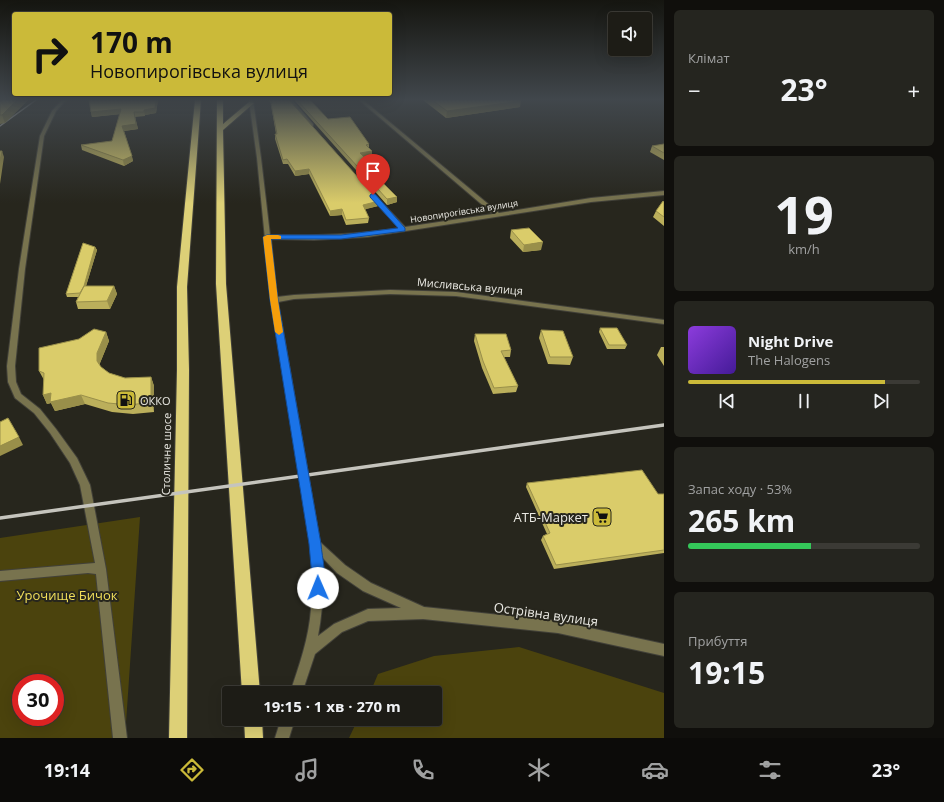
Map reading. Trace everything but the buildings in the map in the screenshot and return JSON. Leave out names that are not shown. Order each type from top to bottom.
[{"type":"highway","name":"Столичне шосе","points":[[178,738],[183,370],[182,287],[195,134]]},
{"type":"highway","points":[[220,134],[221,284],[250,686]]},
{"type":"highway","points":[[253,726],[254,738]]},
{"type":"street","points":[[43,134],[21,276],[11,366],[12,382],[18,396],[37,411],[74,460],[85,485],[100,569],[120,738]]},
{"type":"street","points":[[256,134],[274,300],[315,544],[318,577],[317,610],[310,650],[298,686]]},
{"type":"street","points":[[401,134],[498,215]]},
{"type":"street","points":[[368,190],[403,230]]},
{"type":"street","name":"Новопирогівська вулиця","points":[[267,237],[341,237],[403,230],[591,200],[664,193]]},
{"type":"street","name":"Мисливська вулиця","points":[[274,300],[339,294],[390,292],[456,294],[664,322]]},
{"type":"street","name":"Острівна вулиця","points":[[315,544],[341,569],[367,587],[423,613]]},
{"type":"street","points":[[0,576],[100,569]]},
{"type":"street","name":"Острівна вулиця","points":[[310,650],[338,628],[368,615],[423,613],[558,627],[664,650]]},
{"type":"street","points":[[282,738],[286,726]]},
{"type":"green space","name":"Урочище Бичок","points":[[140,517],[125,738],[0,738],[0,538]]},
{"type":"green space","points":[[519,647],[664,693],[664,738],[349,738],[355,726],[442,726],[442,686],[373,686],[378,674],[434,656]]},
{"type":"railway","points":[[0,518],[664,425]]},
{"type":"slow traffic","points":[[278,237],[267,237],[279,332]]},
{"type":"place","name":"ОККО","points":[[126,400]]},
{"type":"place","name":"АТБ-Маркет","points":[[602,517]]},
{"type":"route","points":[[318,588],[315,544],[274,300],[267,237],[341,237],[403,230],[373,195]]}]
